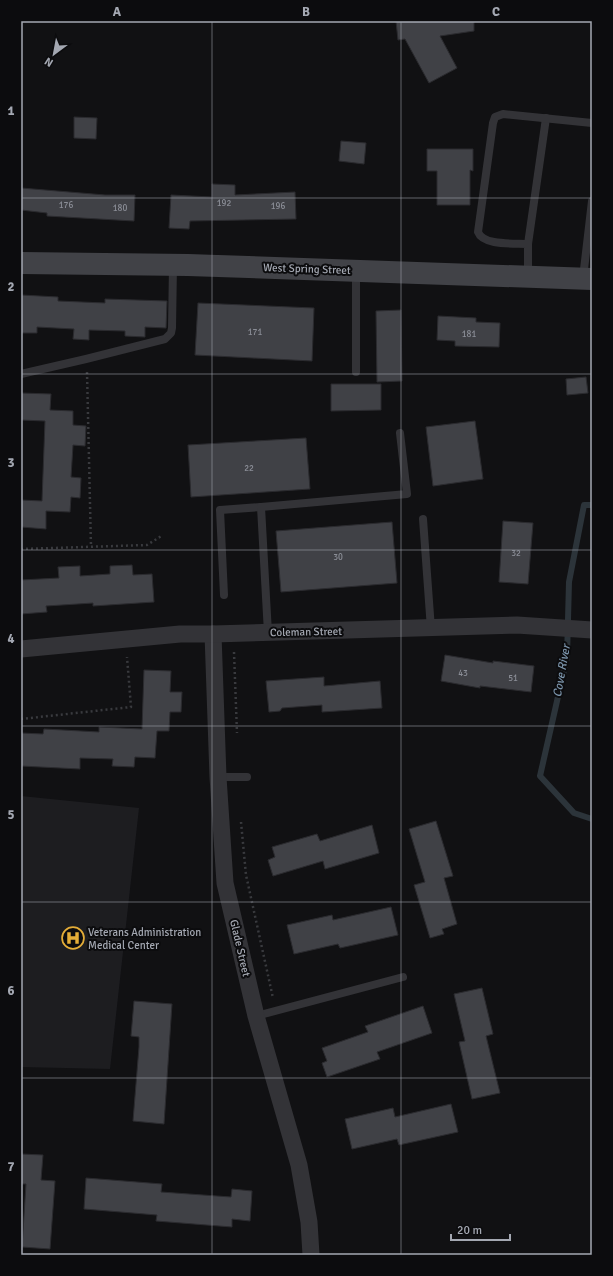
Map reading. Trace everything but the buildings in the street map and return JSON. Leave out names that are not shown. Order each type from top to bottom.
[{"type":"main road","name":"West Spring Street","points":[[21,263],[356,270],[588,279]]},
{"type":"street","name":"Coleman Street","points":[[21,649],[180,634],[233,634],[517,626],[592,630]]},
{"type":"street","name":"Glade Street","points":[[213,634],[218,777],[225,883],[256,1016],[299,1165],[309,1222],[311,1255]]},
{"type":"lane","points":[[528,244],[486,241],[480,237],[478,232],[495,117],[503,114],[592,123]]},
{"type":"lane","points":[[528,277],[528,244],[546,118]]},
{"type":"lane","points":[[588,279],[592,201]]},
{"type":"lane","points":[[21,374],[86,360],[165,339],[171,333],[173,265]]},
{"type":"lane","points":[[356,270],[356,372]]},
{"type":"lane","points":[[224,595],[220,510],[407,494],[400,433]]},
{"type":"lane","points":[[261,507],[268,633]]},
{"type":"lane","points":[[423,520],[431,629]]},
{"type":"lane","points":[[218,777],[247,777]]},
{"type":"lane","points":[[256,1016],[403,978]]},
{"type":"path","points":[[86,360],[91,547]]},
{"type":"path","points":[[21,549],[147,545],[163,535]]},
{"type":"path","points":[[233,634],[237,737]]},
{"type":"path","points":[[21,718],[131,707],[125,639]]},
{"type":"path","points":[[241,821],[246,875],[276,1010]]},
{"type":"shaded area","name":"Veterans Administration Medical Center","points":[[21,796],[139,808],[110,1069],[21,1067]]},
{"type":"waterway","name":"Cove River","points":[[592,505],[584,505],[569,582],[567,657],[540,776],[574,813],[592,819]]},
{"type":"place","name":"Veterans Administration Medical Center","points":[[73,938]]}]
